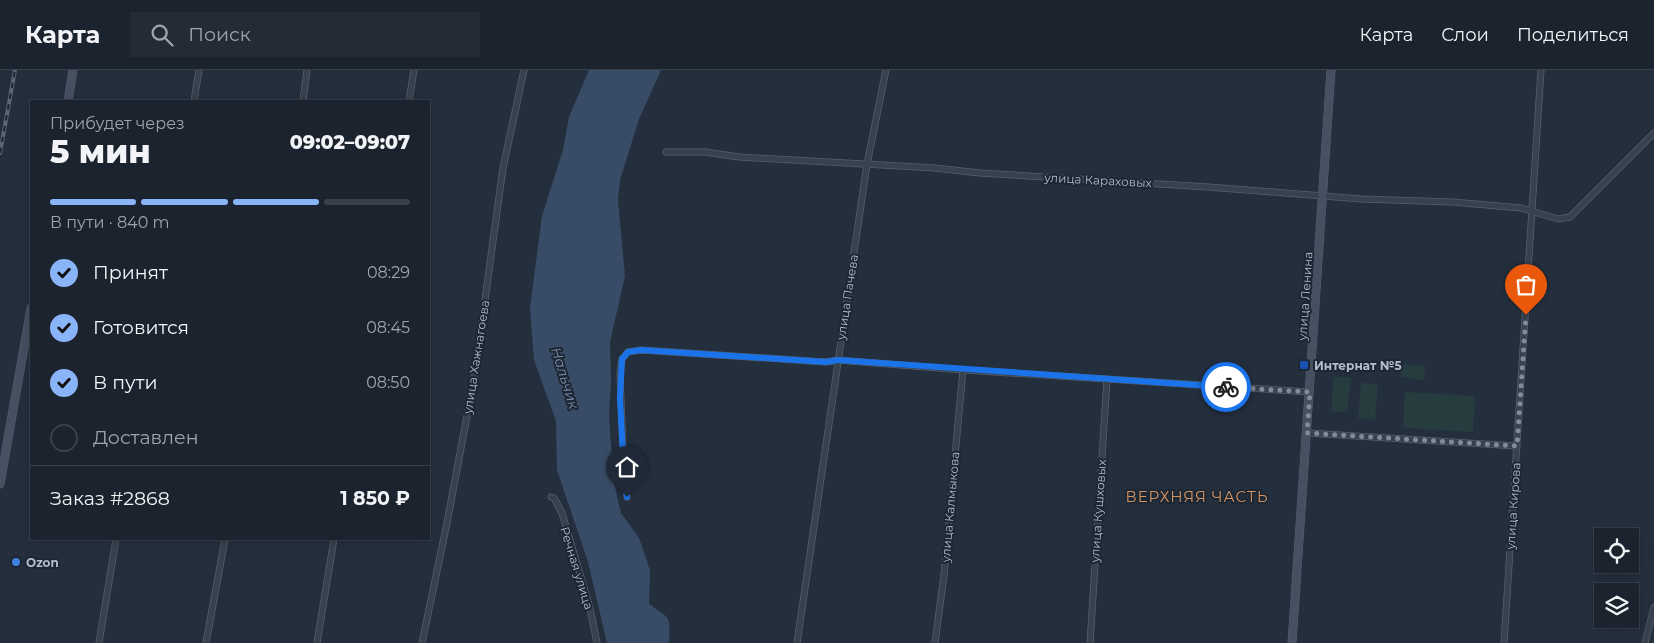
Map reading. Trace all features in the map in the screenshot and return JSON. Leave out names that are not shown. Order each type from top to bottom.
[{"type":"street","points":[[68,100],[73,70]]},
{"type":"street","points":[[194,100],[199,70]]},
{"type":"street","points":[[303,100],[308,70]]},
{"type":"street","points":[[409,100],[414,70]]},
{"type":"street","name":"улица Хажнагоева","points":[[422,643],[477,364],[503,168],[524,70]]},
{"type":"street","name":"улица Пачева","points":[[798,643],[867,164],[886,70]]},
{"type":"street","name":"улица Ленина","points":[[1292,643],[1331,70]]},
{"type":"street","name":"улица Кирова","points":[[1504,643],[1541,70]]},
{"type":"street","name":"улица Караховых","points":[[666,152],[705,152],[739,157],[1323,195],[1361,200],[1452,202],[1521,208],[1558,219],[1570,217],[1654,134]]},
{"type":"street","points":[[0,484],[30,314]]},
{"type":"street","points":[[627,497],[624,476],[620,398],[622,359],[628,352],[641,350],[826,362],[838,360],[963,370],[1310,392]]},
{"type":"street","name":"улица Калмыкова","points":[[935,643],[944,575],[963,370]]},
{"type":"street","name":"улица Кушховых","points":[[1090,643],[1107,379]]},
{"type":"street","points":[[1307,433],[1517,446]]},
{"type":"street","name":"Речная улица","points":[[552,497],[562,513],[590,608],[597,643]]},
{"type":"street","points":[[99,643],[116,540]]},
{"type":"street","points":[[206,643],[225,540]]},
{"type":"street","points":[[317,643],[334,540]]},
{"type":"street","points":[[1645,643],[1654,607]]},
{"type":"green space","points":[[1402,364],[1425,366],[1424,380],[1401,377]]},
{"type":"green space","points":[[1334,377],[1351,378],[1347,412],[1331,411]]},
{"type":"green space","points":[[1361,383],[1378,384],[1375,420],[1358,418]]},
{"type":"green space","points":[[1405,392],[1475,396],[1473,432],[1403,428]]},
{"type":"water","name":"Нальчик","points":[[589,70],[661,70],[639,119],[620,180],[618,200],[625,276],[610,342],[611,382],[609,415],[613,476],[618,502],[621,513],[639,538],[650,571],[649,604],[668,619],[669,643],[607,643],[588,562],[557,470],[556,421],[534,360],[530,308],[542,216],[563,150],[569,117]]},
{"type":"railway","points":[[0,153],[15,70]]},
{"type":"way so far","points":[[1226,387],[1310,392],[1307,433],[1517,446],[1526,315]]},
{"type":"place","name":"Интернат №5","points":[[1304,365]]},
{"type":"place","name":"Ozon","points":[[16,562]]},
{"type":"district","name":"ВЕРХНЯЯ ЧАСТЬ","points":[[1197,496]]},
{"type":"route","points":[[627,497],[621,428],[620,374],[622,359],[628,352],[641,350],[826,362],[838,360],[1226,387]]}]
